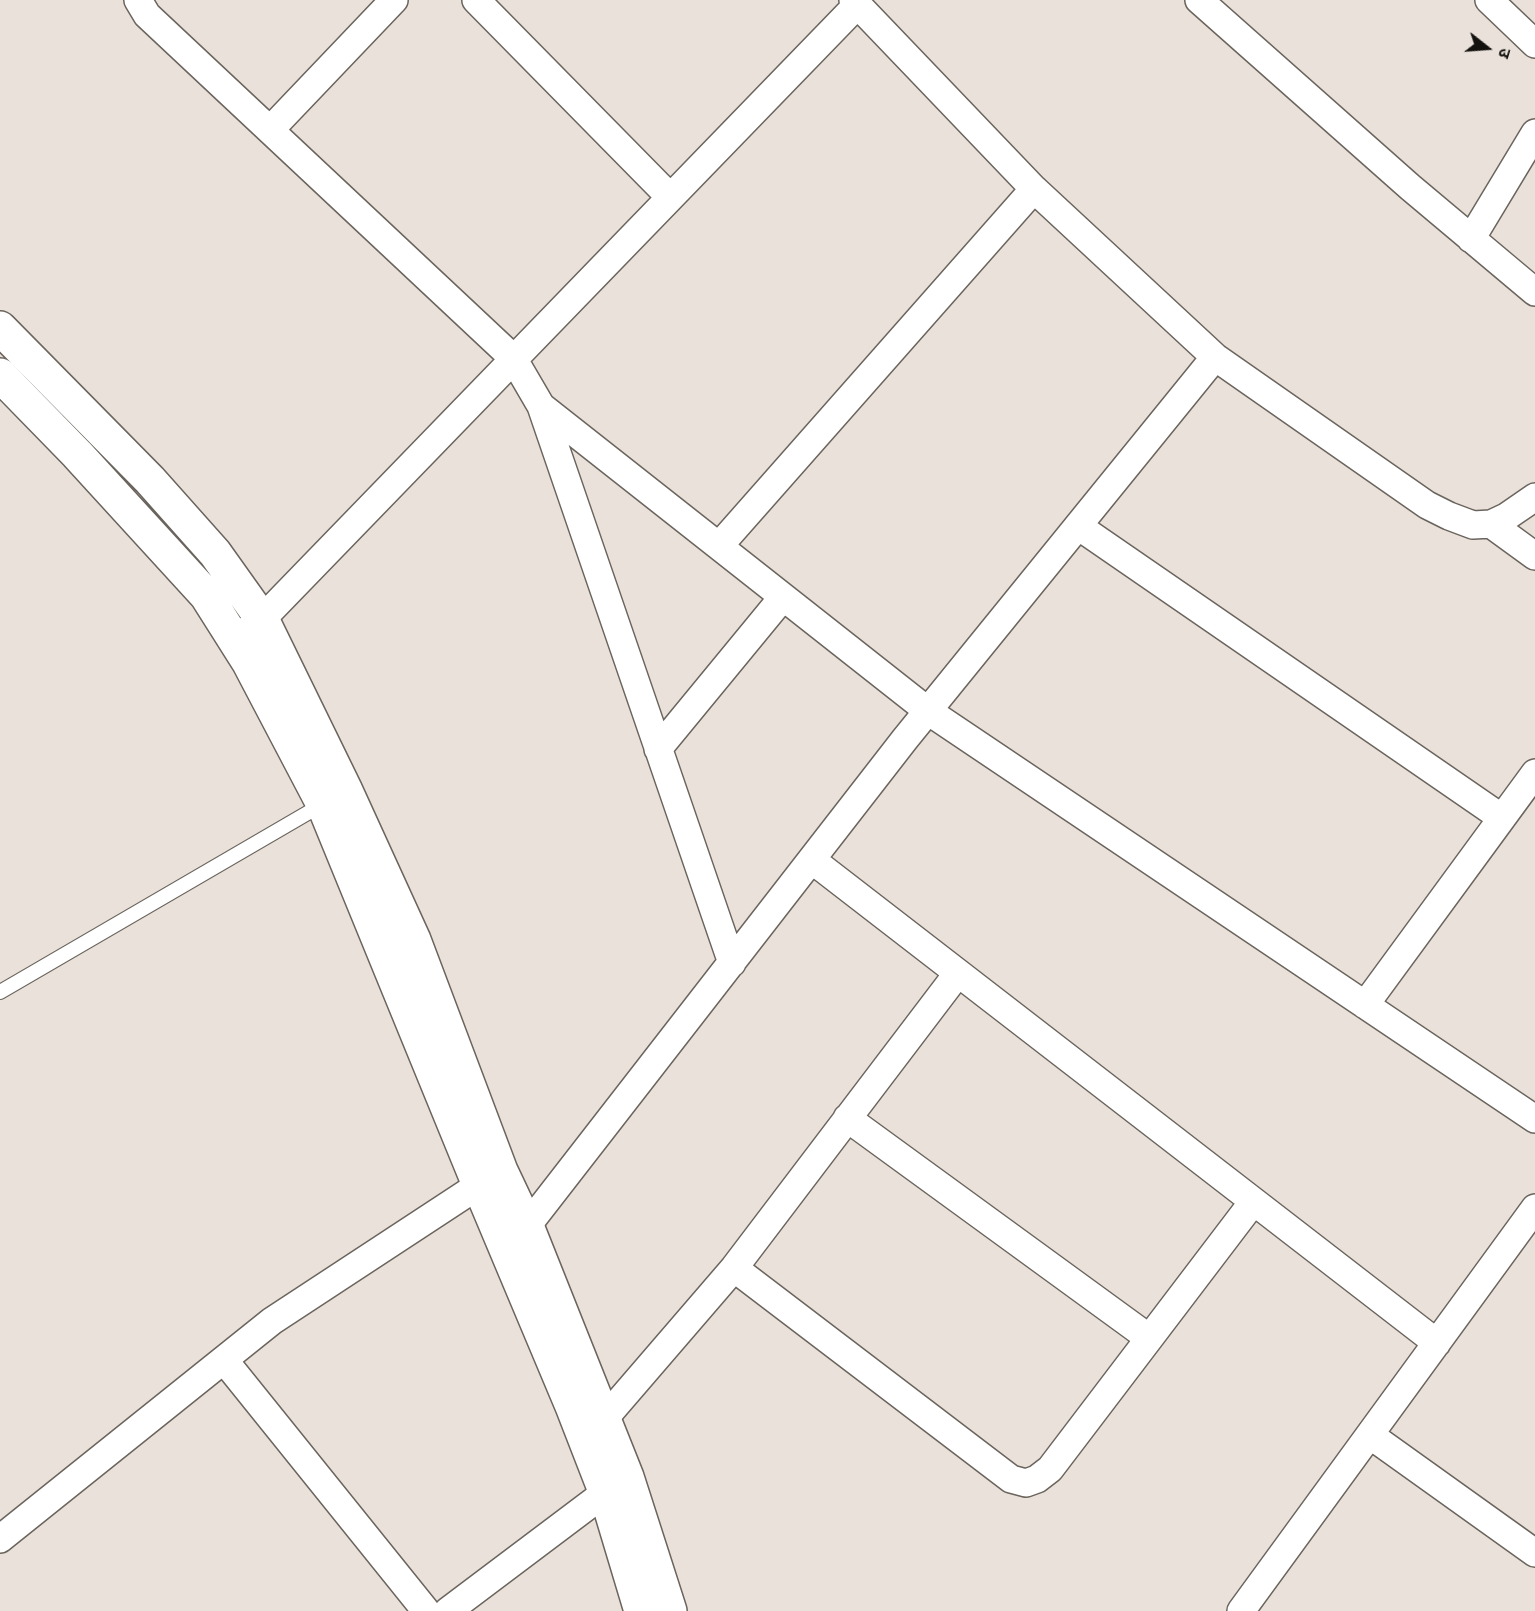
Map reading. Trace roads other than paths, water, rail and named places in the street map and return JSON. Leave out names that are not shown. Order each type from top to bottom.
[{"type":"main road","points":[[0,328],[150,480],[216,553],[262,619],[346,791],[414,940],[490,1178],[572,1406],[616,1484],[670,1611]]},
{"type":"main road","points":[[0,375],[77,454],[206,595],[249,663],[323,804],[490,1178],[527,1226],[604,1419],[640,1611]]},
{"type":"street","points":[[138,0],[147,15],[513,358],[541,406],[732,963]]},
{"type":"street","points":[[270,130],[393,0]]},
{"type":"street","points":[[476,0],[670,197]]},
{"type":"street","points":[[1199,0],[1471,239],[1535,292]]},
{"type":"street","points":[[1489,0],[1535,44]]},
{"type":"street","points":[[234,640],[262,619],[856,2],[1034,189],[1215,357],[1427,505],[1449,516],[1473,525],[1491,524],[1506,517],[1535,497]]},
{"type":"street","points":[[1471,239],[1535,133]]},
{"type":"street","points":[[719,546],[1034,189]]},
{"type":"street","points":[[527,1226],[928,711],[1215,357]]},
{"type":"street","points":[[541,406],[928,711],[1535,1119]]},
{"type":"street","points":[[1491,524],[1535,556]]},
{"type":"street","points":[[1078,526],[1502,818]]},
{"type":"street","points":[[658,749],[783,597]]},
{"type":"street","points":[[1365,1005],[1535,773]]},
{"type":"street","points":[[812,860],[1437,1343]]},
{"type":"street","points":[[604,1419],[734,1268],[958,973]]},
{"type":"street","points":[[848,1118],[1149,1338]]},
{"type":"street","points":[[0,1539],[272,1321],[490,1178]]},
{"type":"street","points":[[734,1268],[1011,1479],[1026,1483],[1037,1479],[1050,1469],[1253,1202]]},
{"type":"street","points":[[1241,1611],[1535,1208]]},
{"type":"street","points":[[224,1360],[426,1611]]},
{"type":"street","points":[[1370,1435],[1535,1552]]},
{"type":"street","points":[[447,1611],[616,1484]]},
{"type":"lane","points":[[0,992],[323,804]]}]
